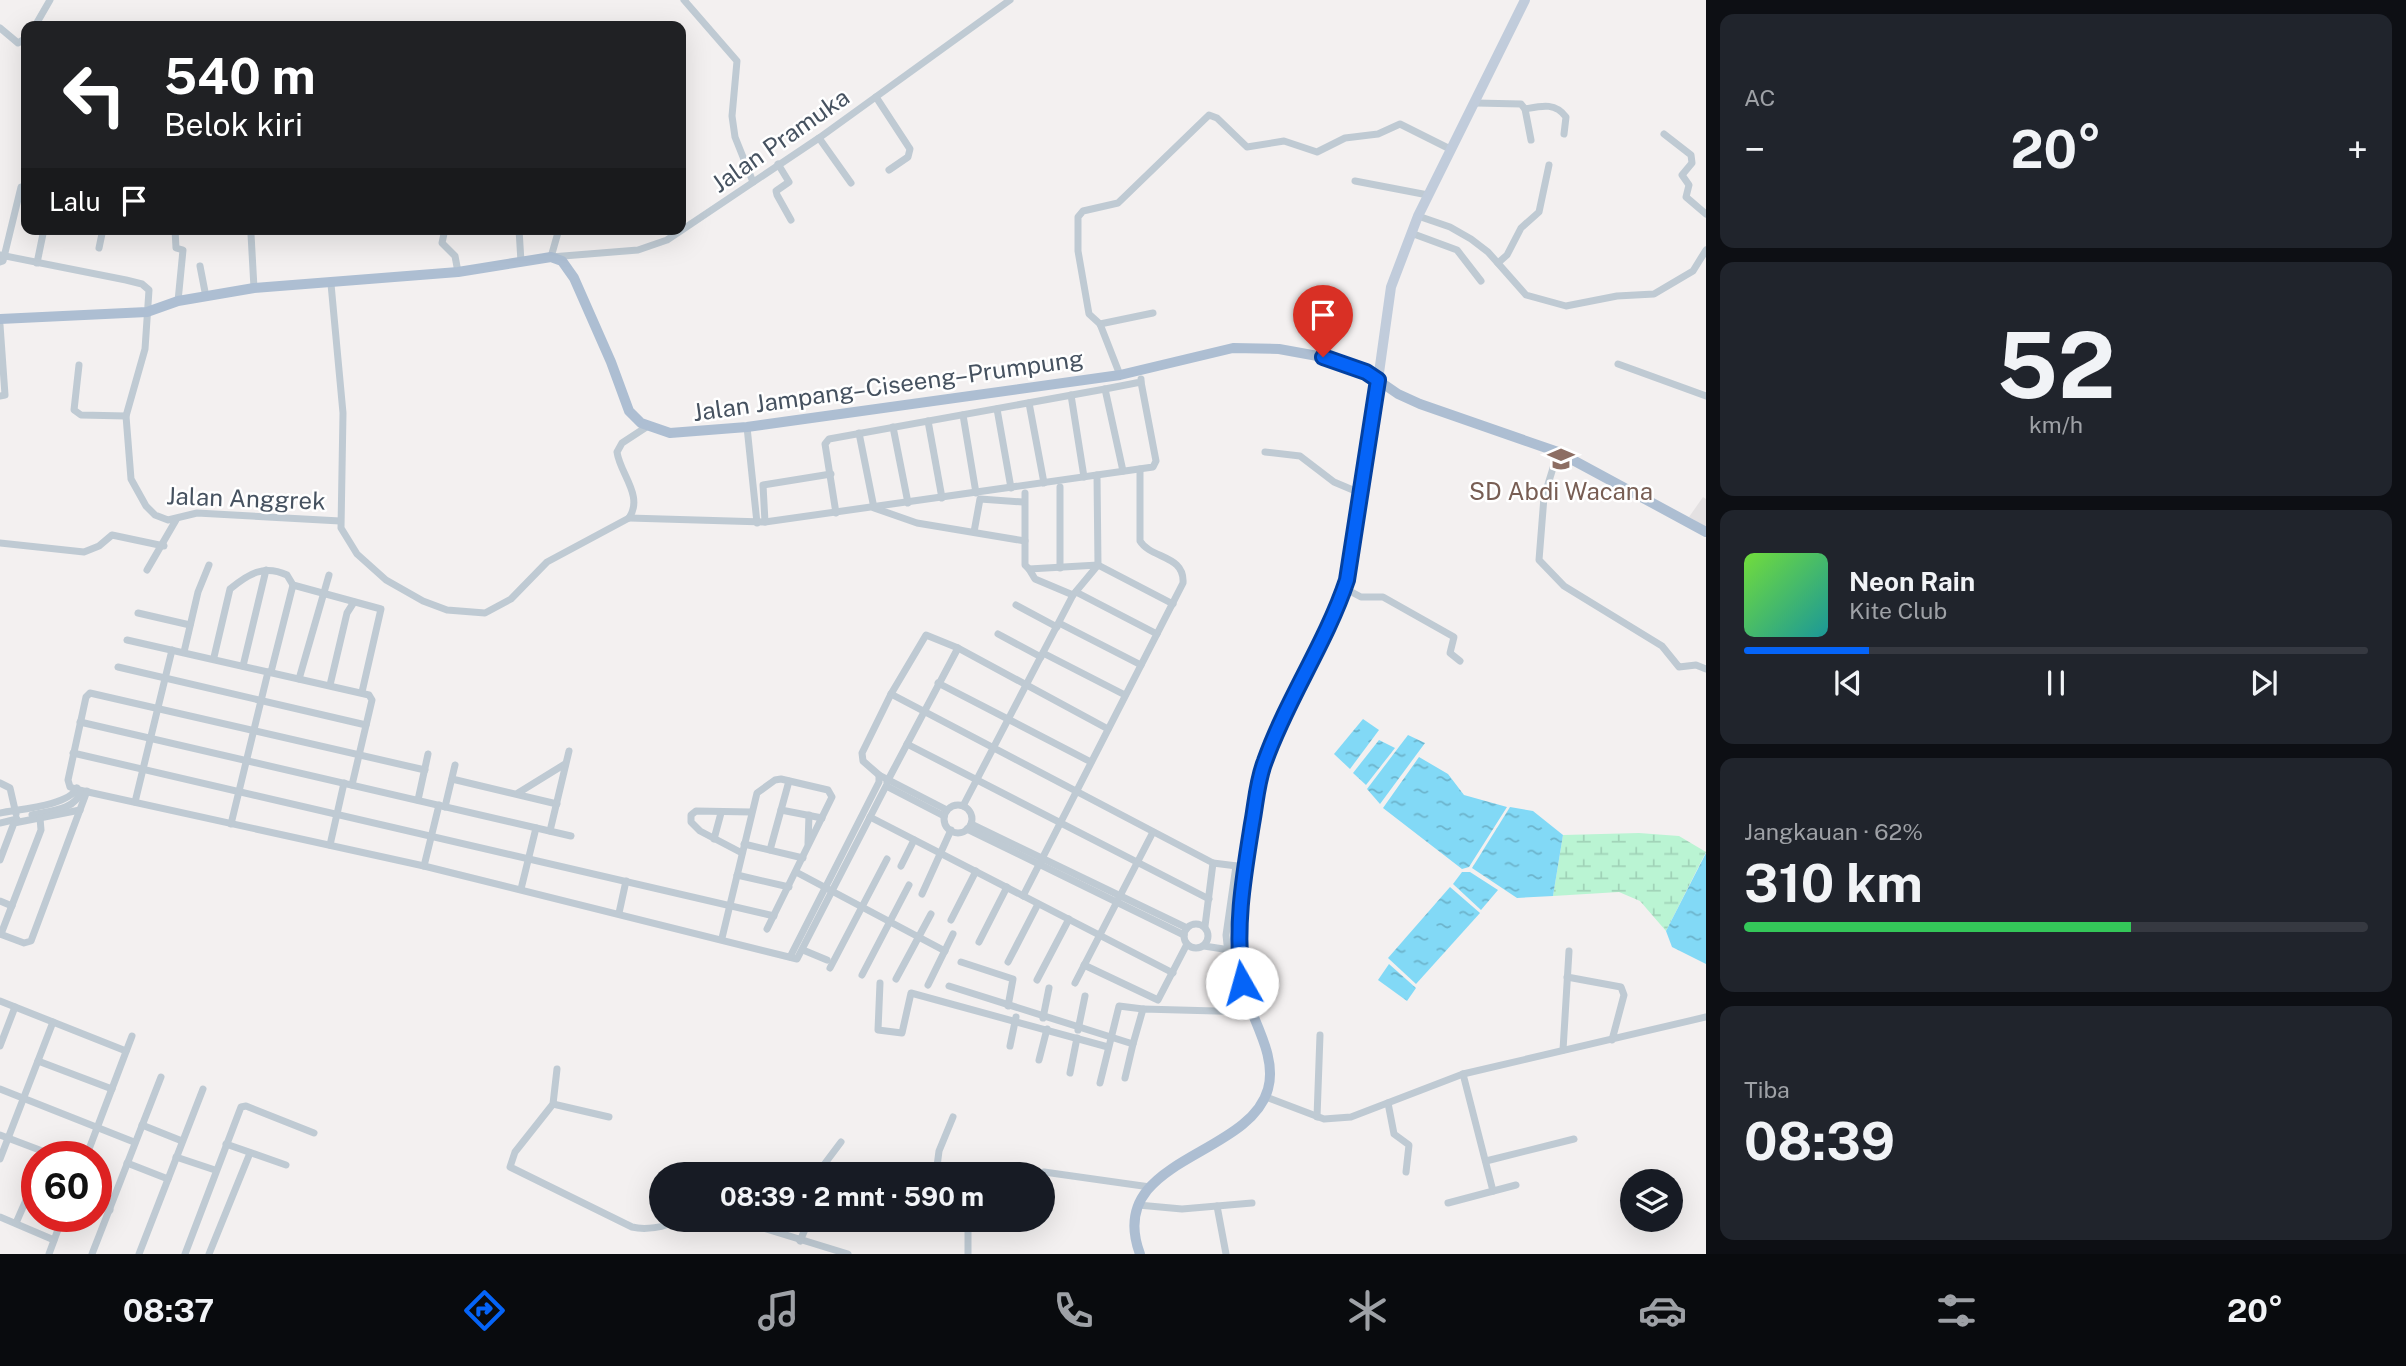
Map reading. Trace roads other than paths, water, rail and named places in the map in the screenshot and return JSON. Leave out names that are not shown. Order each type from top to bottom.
[{"type":"main road","points":[[1140,1254],[1134,1230],[1138,1205],[1150,1187],[1240,1125],[1266,1097],[1270,1082],[1268,1063],[1232,950],[1238,934],[1240,867],[1264,761],[1344,588],[1353,552],[1391,288],[1418,216],[1525,0]]},
{"type":"main road","points":[[0,319],[147,312],[178,300],[254,288],[458,272],[551,257],[562,261],[574,278],[629,411],[648,426]]},
{"type":"main road","name":"Jalan Jampang–Ciseeng–Prumpung","points":[[648,426],[670,433],[747,427],[1120,375],[1141,376],[1210,352],[1233,348],[1279,349],[1323,357],[1366,372],[1420,404],[1558,452],[1706,532]]},
{"type":"street","points":[[37,21],[50,0]]},
{"type":"street","points":[[684,0],[737,61],[732,116],[735,137],[753,182]]},
{"type":"street","name":"Jalan Pramuka","points":[[686,227],[818,138],[1010,0]]},
{"type":"street","points":[[0,28],[18,43],[21,41]]},
{"type":"street","points":[[876,97],[910,149],[908,157],[889,170]]},
{"type":"street","points":[[1476,103],[1521,104],[1525,109],[1531,140]]},
{"type":"street","points":[[1525,109],[1543,105],[1561,110],[1566,117],[1563,134]]},
{"type":"street","points":[[1120,375],[1100,324],[1089,314],[1078,251],[1080,213],[1118,203],[1209,115],[1217,118],[1247,147],[1284,141],[1317,152],[1345,138],[1378,134],[1400,124],[1450,149]]},
{"type":"street","points":[[1664,134],[1692,155],[1692,163],[1682,175],[1689,186],[1686,197],[1687,201],[1706,214]]},
{"type":"street","points":[[818,138],[851,183]]},
{"type":"street","points":[[778,164],[789,182],[776,191],[791,220]]},
{"type":"street","points":[[1498,263],[1507,255],[1521,228],[1539,212],[1549,165]]},
{"type":"street","points":[[1355,181],[1428,195]]},
{"type":"street","points":[[21,204],[1,258],[142,284],[149,290],[147,312]]},
{"type":"street","points":[[1418,216],[1461,233],[1498,263],[1526,295],[1557,304],[1576,305],[1617,296],[1654,294],[1693,271],[1706,250]]},
{"type":"street","points":[[1411,233],[1457,250],[1481,281]]},
{"type":"street","points":[[37,263],[43,235]]},
{"type":"street","points":[[99,248],[102,235]]},
{"type":"street","points":[[175,235],[176,248],[183,249],[178,300]]},
{"type":"street","points":[[251,235],[254,288]]},
{"type":"street","points":[[444,235],[442,243],[456,256],[458,272]]},
{"type":"street","points":[[519,235],[521,262]]},
{"type":"street","points":[[551,257],[557,235]]},
{"type":"street","name":"Jalan Pramuka","points":[[551,257],[638,250],[674,235]]},
{"type":"street","points":[[200,266],[206,297]]},
{"type":"street","points":[[331,284],[343,413],[340,521],[344,535],[357,554],[386,580],[423,601],[465,613],[493,610],[511,599],[547,562],[629,518],[761,522],[836,513],[874,508],[1153,467],[1156,461],[1141,376],[1105,389],[826,441],[836,513]]},
{"type":"street","name":"Jalan Anggrek","points":[[147,312],[142,364],[126,416],[134,488],[155,515],[176,520],[197,513],[340,521]]},
{"type":"street","points":[[1100,324],[1153,313]]},
{"type":"street","points":[[0,325],[5,395],[0,396]]},
{"type":"street","points":[[1618,364],[1706,396]]},
{"type":"street","points":[[79,365],[74,410],[81,415],[126,416]]},
{"type":"street","points":[[1105,389],[1122,471]]},
{"type":"street","points":[[1071,395],[1084,477]]},
{"type":"street","points":[[1029,403],[1044,483]]},
{"type":"street","points":[[997,409],[1011,488]]},
{"type":"street","points":[[963,415],[976,493]]},
{"type":"street","points":[[928,421],[942,498]]},
{"type":"street","points":[[629,518],[633,511],[633,494],[617,452],[622,443],[648,426]]},
{"type":"street","points":[[747,427],[761,522]]},
{"type":"street","points":[[893,427],[908,503]]},
{"type":"street","points":[[859,433],[874,508]]},
{"type":"street","points":[[1265,452],[1300,456],[1334,482],[1360,493]]},
{"type":"street","points":[[1558,452],[1544,498],[1541,565],[1564,586],[1662,646],[1679,667],[1696,666],[1706,669]]},
{"type":"street","points":[[1023,896],[1183,583],[1183,575],[1171,560],[1145,547],[1140,541],[1140,469]]},
{"type":"street","points":[[761,522],[763,485],[831,474]]},
{"type":"street","points":[[963,806],[1075,594],[1098,565],[1097,475]]},
{"type":"street","points":[[1060,487],[1060,568]]},
{"type":"street","points":[[1025,493],[1025,565],[1038,581],[1075,594],[1157,634]]},
{"type":"street","points":[[974,532],[980,499],[1023,502]]},
{"type":"street","points":[[874,508],[917,523],[1025,541]]},
{"type":"street","points":[[147,570],[176,520]]},
{"type":"street","points":[[0,543],[82,552],[99,546],[112,535],[163,546]]},
{"type":"street","points":[[184,652],[200,584],[209,565]]},
{"type":"street","points":[[1029,569],[1098,565],[1172,604]]},
{"type":"street","points":[[243,666],[266,570]]},
{"type":"street","points":[[214,657],[230,589],[245,577],[266,570],[288,575],[293,585],[253,730],[231,824]]},
{"type":"street","points":[[299,679],[329,575]]},
{"type":"street","points":[[293,585],[378,606],[382,613],[362,692]]},
{"type":"street","points":[[1344,588],[1361,597],[1383,597],[1454,637],[1450,653],[1460,662]]},
{"type":"street","points":[[330,685],[347,613],[354,602]]},
{"type":"street","points":[[1016,606],[1141,665]]},
{"type":"street","points":[[138,613],[190,625]]},
{"type":"street","points":[[998,634],[1125,695]]},
{"type":"street","points":[[922,894],[943,854],[951,831],[946,813],[883,780],[863,761],[862,753],[922,637],[930,635],[957,648],[1108,729]]},
{"type":"street","points":[[127,640],[214,657],[362,692],[371,697],[359,754],[337,815],[330,845]]},
{"type":"street","points":[[425,769],[90,693],[86,697],[68,780],[71,787],[82,790],[424,866],[799,959],[829,889],[883,780],[907,744],[957,648]]},
{"type":"street","points":[[135,802],[172,650]]},
{"type":"street","points":[[118,667],[366,725]]},
{"type":"street","points":[[938,683],[1091,762]]},
{"type":"street","points":[[891,694],[993,750],[1213,863],[1240,867],[1226,935],[1232,950],[1204,946],[1195,948],[1187,944]]},
{"type":"street","points":[[80,722],[571,836]]},
{"type":"street","points":[[907,744],[1209,899]]},
{"type":"street","points":[[550,831],[569,751]]},
{"type":"street","points":[[73,754],[774,916]]},
{"type":"street","points":[[418,800],[428,754]]},
{"type":"street","points":[[518,793],[565,764]]},
{"type":"street","points":[[424,866],[431,836],[455,765]]},
{"type":"street","points":[[452,779],[557,804]]},
{"type":"street","points":[[722,938],[757,793],[775,780],[831,792],[832,797],[767,929]]},
{"type":"street","points":[[790,957],[870,817],[883,780]]},
{"type":"street","points":[[770,850],[789,781]]},
{"type":"street","points":[[0,783],[10,788],[16,809],[16,821]]},
{"type":"street","points":[[0,813],[63,801],[82,790]]},
{"type":"street","points":[[40,818],[41,830],[1,934],[24,943],[31,941],[80,810],[82,790]]},
{"type":"street","points":[[0,860],[12,825],[16,821],[69,806],[78,799],[82,790]]},
{"type":"street","points":[[946,813],[952,806],[963,806],[971,813],[969,826]]},
{"type":"street","points":[[0,823],[80,810]]},
{"type":"street","points":[[781,810],[822,818]]},
{"type":"street","points":[[742,853],[700,831],[691,822],[691,815],[696,811],[751,812]]},
{"type":"street","points":[[714,838],[721,813]]},
{"type":"street","points":[[808,847],[809,815]]},
{"type":"street","points":[[870,817],[1173,973]]},
{"type":"street","points":[[951,831],[969,826],[1185,932]]},
{"type":"street","points":[[521,889],[536,828]]},
{"type":"street","points":[[1075,983],[1153,832]]},
{"type":"street","points":[[901,866],[914,840]]},
{"type":"street","points":[[744,844],[803,858]]},
{"type":"street","points":[[830,968],[887,859]]},
{"type":"street","points":[[1204,946],[1213,863]]},
{"type":"street","points":[[796,872],[945,951]]},
{"type":"street","points":[[951,920],[976,872]]},
{"type":"street","points":[[737,875],[789,887]]},
{"type":"street","points":[[619,913],[626,881]]},
{"type":"street","points":[[862,975],[909,886]]},
{"type":"street","points":[[979,942],[1007,887]]},
{"type":"street","points":[[0,901],[12,906]]},
{"type":"street","points":[[1008,962],[1038,904]]},
{"type":"street","points":[[896,979],[931,914]]},
{"type":"street","points":[[1037,980],[1069,919]]},
{"type":"street","points":[[1185,932],[1195,923],[1226,935],[1238,934]]},
{"type":"street","points":[[1084,965],[1158,1000],[1187,944],[1185,932]]},
{"type":"street","points":[[928,985],[953,934]]},
{"type":"street","points":[[803,950],[827,960]]},
{"type":"street","points":[[1563,1050],[1569,951]]},
{"type":"street","points":[[961,962],[1013,979],[1008,1006]]},
{"type":"street","points":[[1567,977],[1621,987],[1624,995],[1612,1040]]},
{"type":"street","points":[[880,984],[880,1032],[902,1033],[911,993],[1047,1029],[1109,1043],[1133,1044]]},
{"type":"street","points":[[949,986],[1043,1018],[1078,1034]]},
{"type":"street","points":[[1043,1018],[1049,988]]},
{"type":"street","points":[[1070,1073],[1085,996]]},
{"type":"street","points":[[0,1001],[127,1051]]},
{"type":"street","points":[[1100,1083],[1119,1006],[1252,1012]]},
{"type":"street","points":[[0,1046],[15,1007]]},
{"type":"street","points":[[1125,1078],[1143,1009]]},
{"type":"street","points":[[1010,1046],[1018,1010]]},
{"type":"street","points":[[1266,1097],[1317,1116],[1351,1117],[1463,1074],[1706,1017]]},
{"type":"street","points":[[0,1159],[4,1136],[23,1099],[53,1022]]},
{"type":"street","points":[[1039,1060],[1047,1029]]},
{"type":"street","points":[[1317,1116],[1320,1035]]},
{"type":"street","points":[[92,1141],[132,1036]]},
{"type":"street","points":[[38,1060],[112,1089]]},
{"type":"street","points":[[557,1069],[553,1104],[515,1152],[509,1164],[512,1170],[632,1227],[649,1228]]},
{"type":"street","points":[[1463,1074],[1493,1191]]},
{"type":"street","points":[[112,1204],[161,1077]]},
{"type":"street","points":[[0,1089],[134,1142]]},
{"type":"street","points":[[139,1254],[202,1089]]},
{"type":"street","points":[[1388,1103],[1394,1134],[1409,1145],[1406,1172]]},
{"type":"street","points":[[553,1104],[609,1117]]},
{"type":"street","points":[[185,1254],[215,1170],[243,1105],[314,1133]]},
{"type":"street","points":[[938,1162],[939,1151],[953,1117]]},
{"type":"street","points":[[142,1125],[183,1141]]},
{"type":"street","points":[[4,1136],[21,1143]]},
{"type":"street","points":[[1486,1161],[1574,1139]]},
{"type":"street","points":[[826,1162],[841,1142]]},
{"type":"street","points":[[226,1144],[286,1165]]},
{"type":"street","points":[[209,1254],[250,1153]]},
{"type":"street","points":[[176,1157],[215,1170]]},
{"type":"street","points":[[127,1163],[168,1179]]},
{"type":"street","points":[[1055,1174],[1150,1187]]},
{"type":"street","points":[[1448,1203],[1516,1185]]},
{"type":"street","points":[[1138,1205],[1182,1209],[1252,1203]]},
{"type":"street","points":[[1217,1206],[1226,1254]]},
{"type":"street","points":[[16,1223],[21,1212]]},
{"type":"street","points":[[0,1217],[54,1240]]},
{"type":"street","points":[[49,1254],[57,1232]]},
{"type":"street","points":[[94,1253],[102,1232]]},
{"type":"street","points":[[773,1232],[848,1254]]},
{"type":"street","points":[[800,1241],[803,1232]]},
{"type":"street","points":[[968,1232],[968,1254]]},
{"type":"water","points":[[1363,719],[1379,730],[1350,769],[1334,754]]},
{"type":"water","points":[[1408,735],[1425,743],[1380,804],[1367,789]]},
{"type":"water","points":[[1379,740],[1395,748],[1366,785],[1353,773]]},
{"type":"water","points":[[1419,757],[1448,774],[1464,795],[1507,807],[1469,867],[1462,869],[1383,808]]},
{"type":"water","points":[[1510,807],[1533,811],[1563,835],[1553,896],[1517,898],[1472,868]]},
{"type":"water","points":[[1706,853],[1706,964],[1672,947],[1666,931]]},
{"type":"water","points":[[1462,872],[1470,872],[1498,890],[1481,910],[1453,884]]},
{"type":"water","points":[[1450,887],[1480,913],[1416,984],[1388,958]]},
{"type":"water","points":[[1389,964],[1416,988],[1407,1001],[1378,980]]},
{"type":"place","name":"SD Abdi Wacana","points":[[1561,459]]}]
